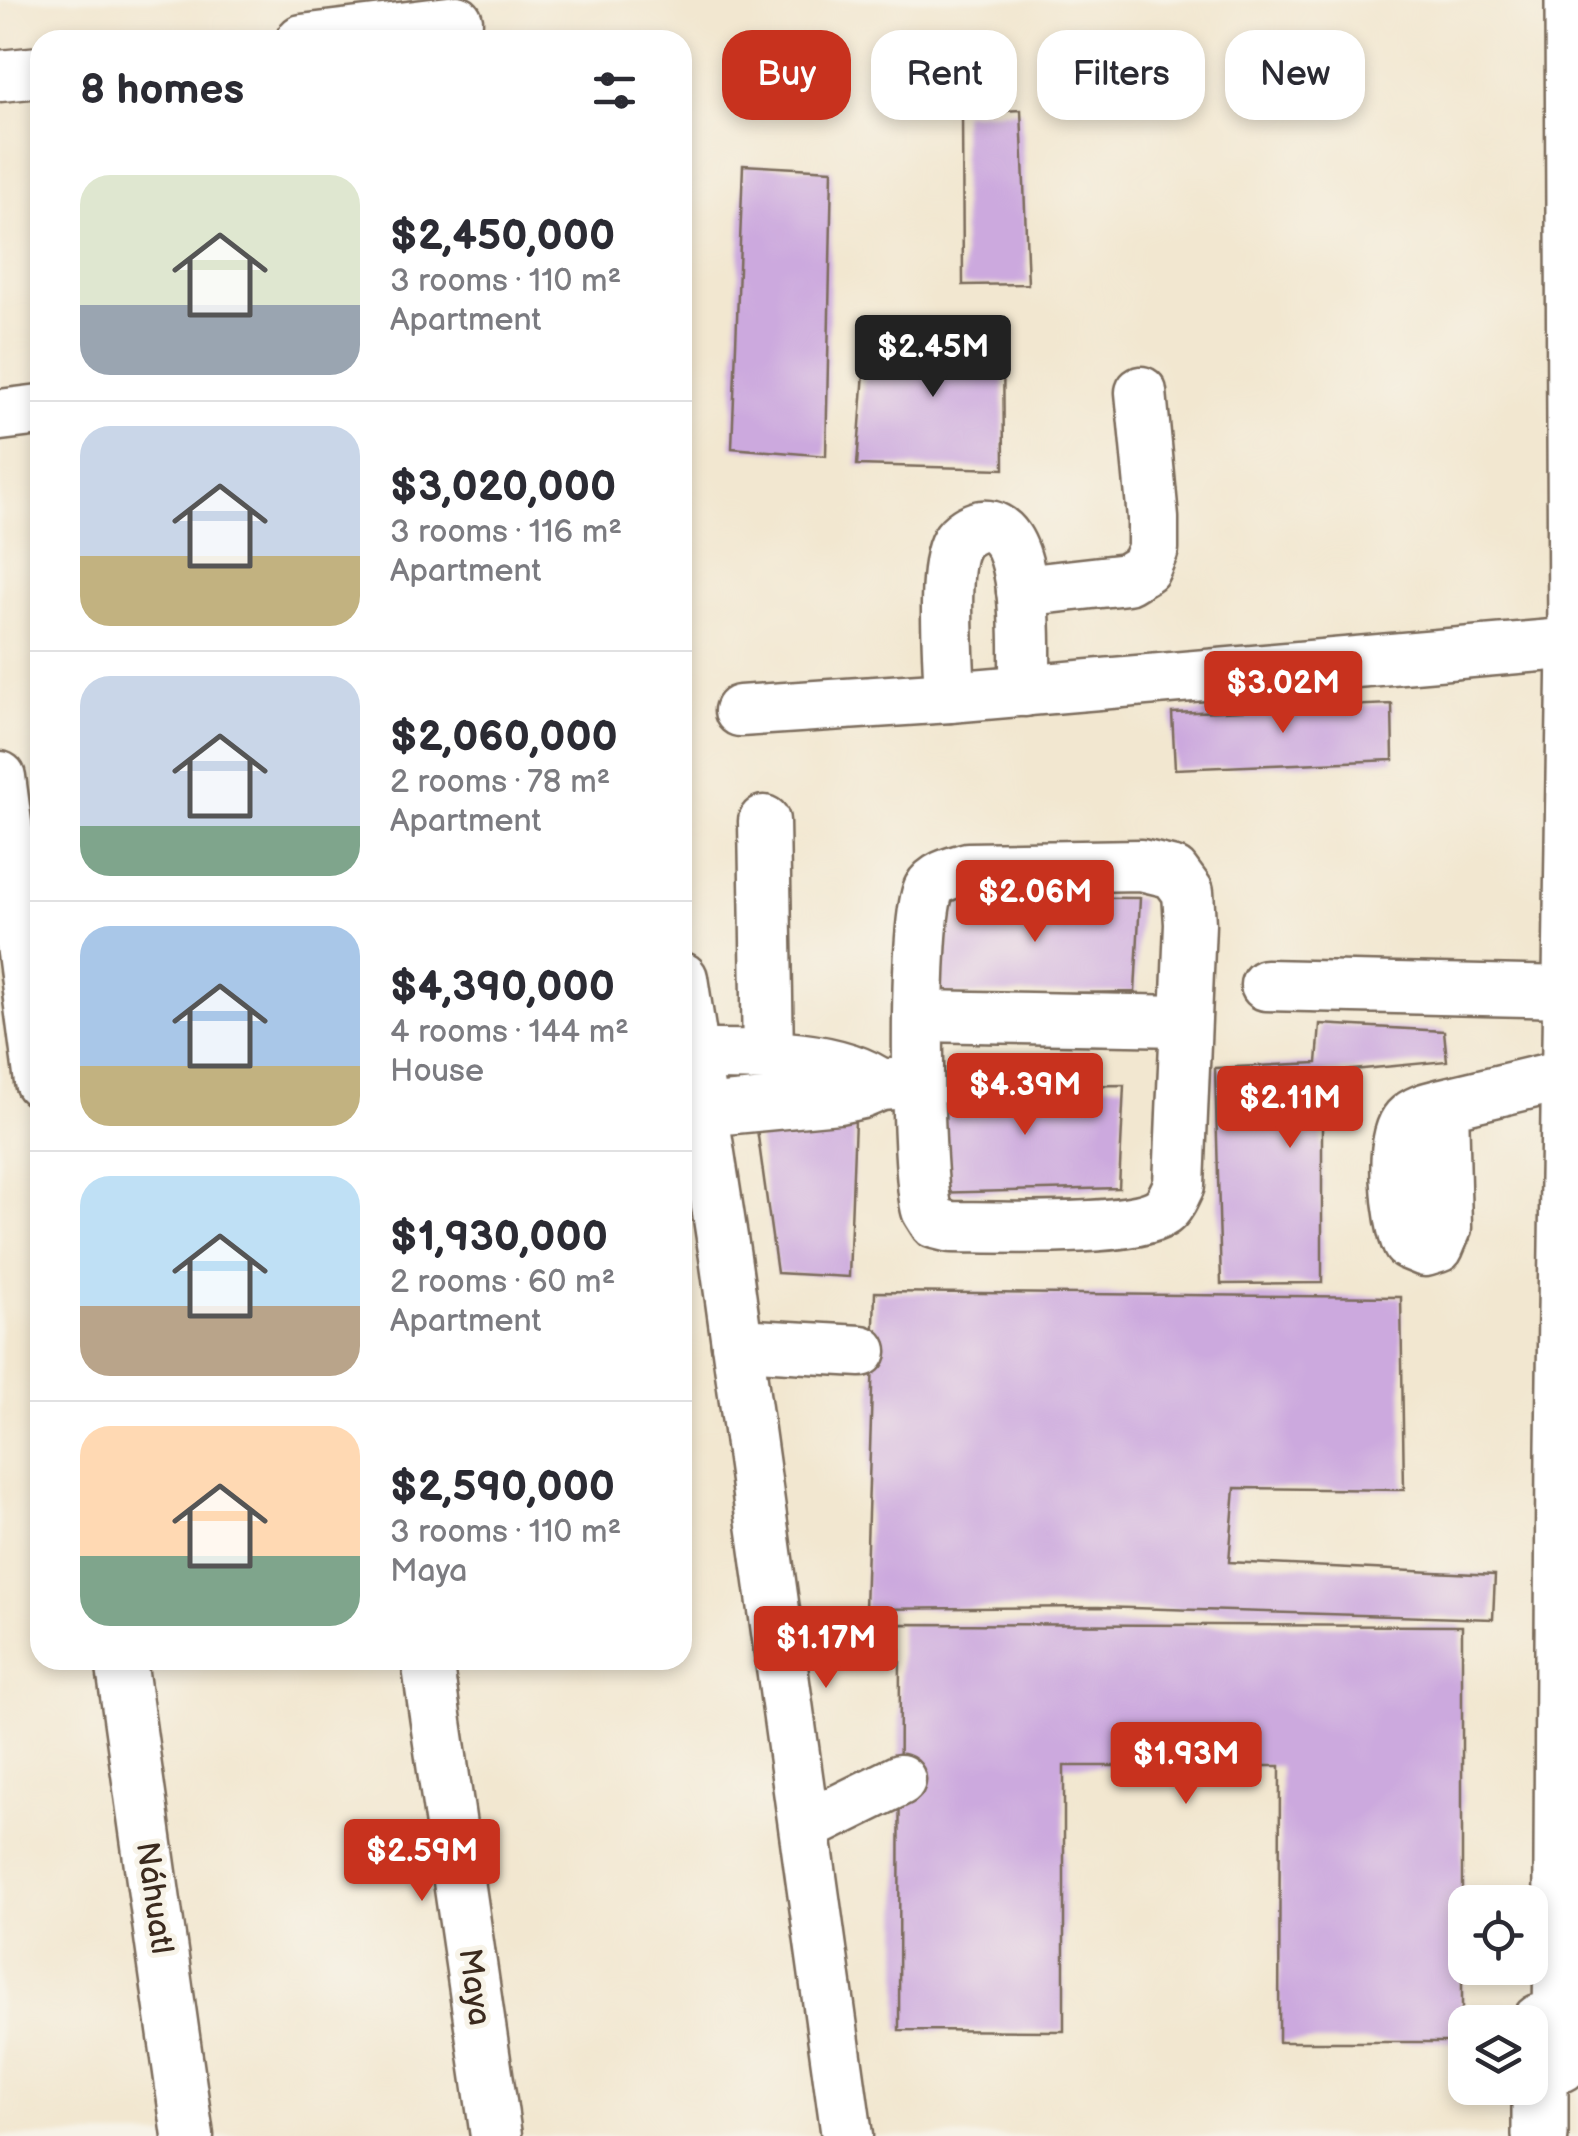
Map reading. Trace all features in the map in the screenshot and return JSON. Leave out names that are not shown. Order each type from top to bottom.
[{"type":"main road","points":[[1573,0],[1576,642],[1564,1446],[1569,2044],[1578,2121]]},
{"type":"main road","points":[[1564,1446],[1578,1530]]},
{"type":"main road","points":[[1540,2136],[1537,1617],[1541,1564],[1564,1446]]},
{"type":"street","points":[[399,30],[438,26]]},
{"type":"street","points":[[0,76],[30,73]]},
{"type":"street","points":[[1022,591],[1127,579],[1146,568],[1153,549],[1153,518],[1141,392]]},
{"type":"street","points":[[0,415],[30,411]]},
{"type":"street","points":[[950,698],[948,568],[956,542],[972,528],[990,526],[1004,532],[1015,550],[1022,591],[1025,691]]},
{"type":"street","points":[[740,711],[950,698],[1576,642]]},
{"type":"street","points":[[0,777],[30,1006]]},
{"type":"street","points":[[764,820],[768,1056]]},
{"type":"street","points":[[1141,865],[1174,873],[1188,892],[1190,924],[1180,1184],[1165,1210],[1137,1222],[1059,1227],[950,1228],[935,1223],[927,1210],[899,1083],[919,1016],[922,921],[929,888],[945,875],[968,868],[1141,865]]},
{"type":"street","points":[[1266,985],[1571,992]]},
{"type":"street","points":[[919,1016],[1184,1021]]},
{"type":"street","points":[[692,1042],[847,2136]]},
{"type":"street","points":[[694,1055],[768,1056],[840,1066],[899,1083]]},
{"type":"street","points":[[1443,1104],[1568,1074]]},
{"type":"street","points":[[703,1111],[838,1098],[899,1083]]},
{"type":"street","points":[[737,1344],[860,1352]]},
{"type":"street","name":"Náhuatl","points":[[122,1670],[188,2136]]},
{"type":"street","name":"Maya","points":[[428,1670],[496,2136]]},
{"type":"street","points":[[804,1827],[900,1780]]},
{"type":"building","points":[[1017,110],[1021,110],[1028,284],[963,285],[962,120],[1017,120]]},
{"type":"building","points":[[743,165],[832,170],[826,456],[732,448]]},
{"type":"building","points":[[1003,331],[1004,469],[857,465],[867,332]]},
{"type":"building","points":[[1392,704],[1393,760],[1175,769],[1172,713]]},
{"type":"building","points":[[931,897],[1140,898],[1135,992],[936,995]]},
{"type":"building","points":[[1320,1024],[1444,1031],[1447,1061],[1322,1073],[1322,1283],[1221,1284],[1215,1068],[1317,1063]]},
{"type":"building","points":[[1124,1085],[1119,1188],[931,1193],[928,1087]]},
{"type":"building","points":[[855,1120],[849,1277],[777,1273],[756,1122]]},
{"type":"building","points":[[875,1292],[1401,1297],[1404,1490],[1235,1488],[1229,1562],[1495,1575],[1493,1619],[1098,1607],[865,1609]]},
{"type":"building","points":[[900,1624],[1462,1626],[1462,1885],[1448,1885],[1448,1985],[1462,1985],[1462,2005],[1448,2005],[1448,2042],[1279,2042],[1280,1766],[1064,1766],[1064,2031],[899,2030]]}]
